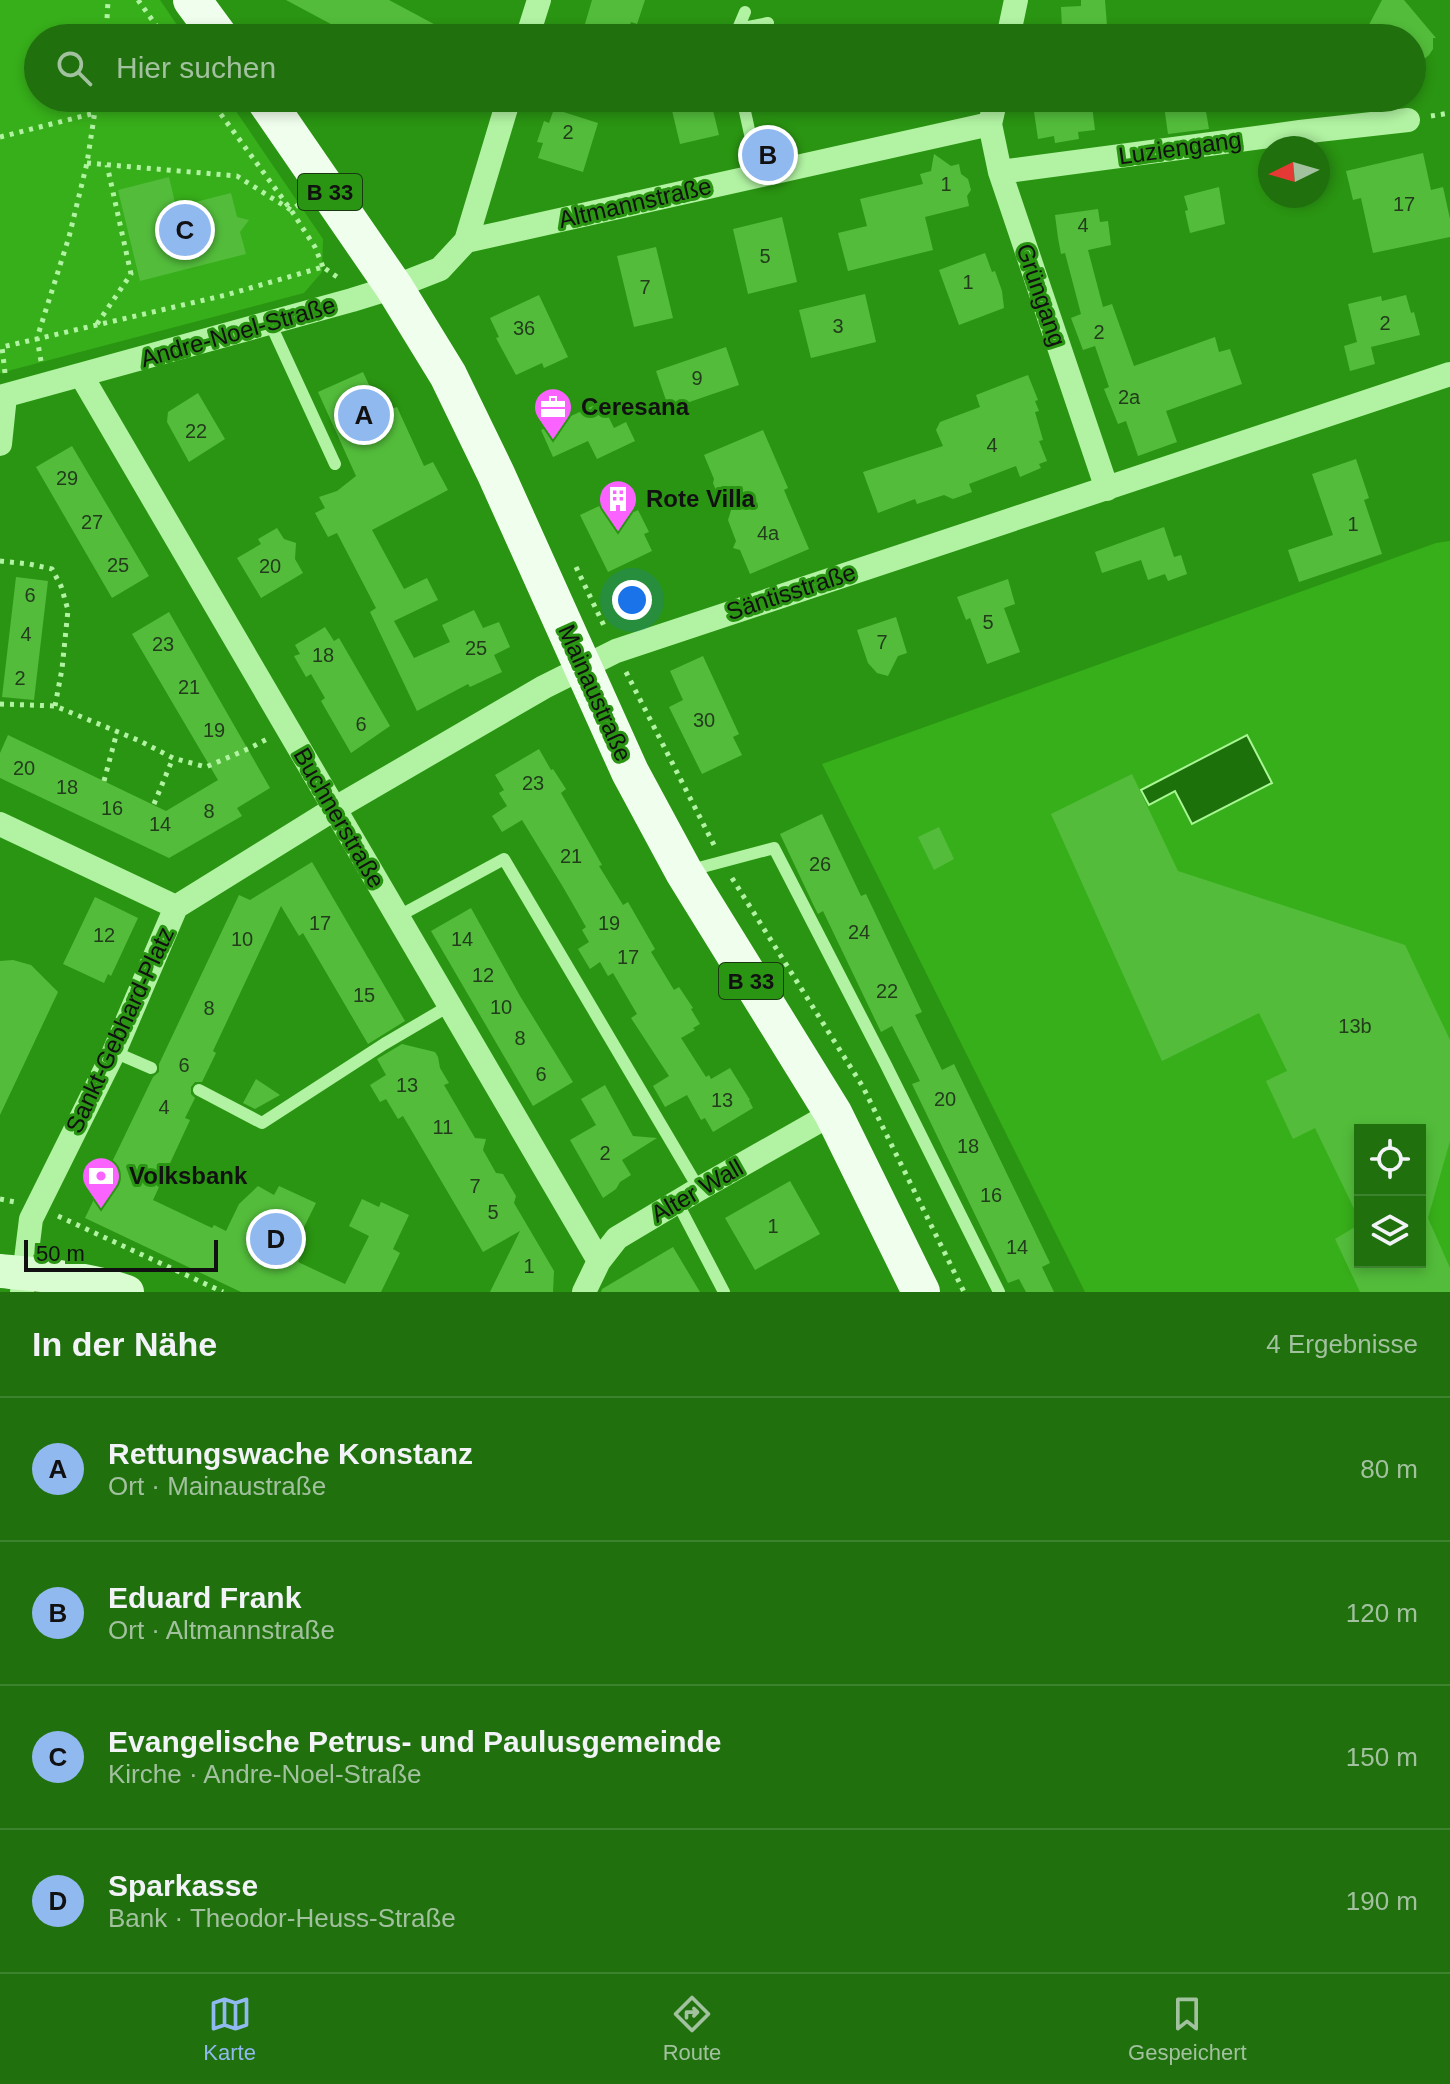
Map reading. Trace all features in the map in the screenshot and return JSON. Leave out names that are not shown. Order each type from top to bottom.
[{"type":"main road","points":[[192,0],[210,24]]},
{"type":"main road","name":"Mainaustraße","points":[[274,112],[327,186],[379,292],[448,375],[496,474],[600,659],[630,772],[684,872],[833,1113],[921,1292]]},
{"type":"main road","points":[[15,1279],[95,1283],[127,1292]]},
{"type":"street","points":[[531,24],[539,0]]},
{"type":"street","points":[[1011,24],[1016,0]]},
{"type":"street","points":[[466,241],[505,112]]},
{"type":"street","name":"Grüngang","points":[[993,112],[990,124],[1000,172],[1107,489]]},
{"type":"street","name":"Luziengang","points":[[1000,172],[1408,120]]},
{"type":"street","name":"Altmannstraße","points":[[466,241],[990,124]]},
{"type":"street","name":"Andre-Noel-Straße","points":[[3,396],[379,292],[440,269],[466,241]]},
{"type":"street","name":"Säntisstraße","points":[[176,907],[334,809],[544,687],[600,659],[1450,374]]},
{"type":"street","name":"Buchnerstraße","points":[[81,375],[599,1261]]},
{"type":"street","points":[[0,444],[3,396]]},
{"type":"street","name":"Sankt-Gebhard-Platz","points":[[0,824],[176,907],[114,1052],[31,1219],[15,1279]]},
{"type":"street","name":"Alter Wall","points":[[584,1292],[599,1261],[617,1238],[833,1113]]},
{"type":"lane","points":[[740,24],[745,12]]},
{"type":"lane","points":[[745,112],[759,175]]},
{"type":"lane","points":[[270,323],[335,464]]},
{"type":"lane","points":[[684,872],[774,848],[999,1292]]},
{"type":"lane","points":[[396,918],[504,859],[699,1189]]},
{"type":"lane","points":[[199,1090],[262,1123],[449,1006]]},
{"type":"lane","points":[[114,1052],[151,1068]]},
{"type":"lane","points":[[677,1202],[724,1292]]},
{"type":"path","points":[[107,24],[108,0]]},
{"type":"path","points":[[138,0],[155,24]]},
{"type":"path","points":[[219,112],[291,210],[315,247],[323,267]]},
{"type":"path","points":[[0,137],[95,113],[87,163],[69,237],[37,338],[43,371]]},
{"type":"path","points":[[87,163],[237,176],[291,210]]},
{"type":"path","points":[[97,324],[131,274],[107,165]]},
{"type":"path","points":[[2,347],[226,295],[323,267],[379,292]]},
{"type":"path","points":[[571,556],[600,659],[863,1087],[964,1292]]},
{"type":"path","points":[[0,561],[52,569],[61,586],[68,610],[55,706]]},
{"type":"path","points":[[0,704],[55,706],[173,758],[206,767],[250,748],[287,727]]},
{"type":"path","points":[[104,781],[117,732]]},
{"type":"path","points":[[154,804],[173,758]]},
{"type":"path","points":[[69,1220],[223,1292]]},
{"type":"shaded area","points":[[0,0],[160,0],[176,24],[24,24],[24,112],[237,112],[323,239],[322,272],[304,293],[0,373]]},
{"type":"shaded area","points":[[1450,541],[1450,1292],[1085,1292],[822,764],[1436,543]]},
{"type":"shaded area","points":[[1247,735],[1272,783],[1192,824],[1175,791],[1149,805],[1141,790]]},
{"type":"building","points":[[286,0],[389,0],[434,24],[331,24]]},
{"type":"building","points":[[592,0],[645,0],[637,24],[585,24]]},
{"type":"building","points":[[1081,0],[1105,0],[1107,24],[1062,24],[1061,7],[1081,6]]},
{"type":"building","points":[[1382,0],[1404,0],[1424,24],[1369,24]]},
{"type":"building","points":[[1426,26],[1436,38],[1433,38],[1433,49],[1426,57]]},
{"type":"building","points":[[553,112],[563,112],[598,123],[583,172],[538,158],[543,143],[537,142],[544,121],[549,123]]},
{"type":"building","points":[[672,112],[713,112],[719,135],[680,144]]},
{"type":"building","points":[[1034,112],[1093,112],[1095,130],[1078,132],[1079,139],[1055,143],[1054,136],[1038,139]]},
{"type":"building","points":[[1165,112],[1206,112],[1209,129],[1168,134]]},
{"type":"building","points":[[1423,153],[1431,190],[1443,187],[1450,219],[1450,237],[1373,253],[1361,198],[1353,200],[1346,171]]},
{"type":"building","points":[[934,154],[951,166],[959,164],[971,190],[967,196],[969,206],[925,217],[933,250],[848,271],[838,233],[867,226],[860,199],[923,184],[920,174],[931,171]]},
{"type":"building","points":[[169,177],[176,207],[231,193],[237,217],[249,220],[240,232],[246,254],[140,281],[118,190]]},
{"type":"building","points":[[1219,187],[1225,224],[1190,233],[1184,196]]},
{"type":"building","points":[[1098,209],[1100,222],[1108,221],[1111,245],[1088,250],[1103,307],[1112,304],[1134,366],[1215,337],[1219,352],[1230,349],[1242,384],[1166,411],[1177,442],[1138,456],[1126,421],[1118,424],[1104,389],[1109,387],[1095,346],[1083,350],[1071,318],[1081,314],[1058,238],[1055,215]]},
{"type":"building","points":[[782,217],[797,282],[748,294],[733,229]]},
{"type":"building","points":[[656,247],[673,318],[634,327],[617,256]]},
{"type":"building","points":[[985,253],[1002,291],[1004,308],[959,325],[939,270]]},
{"type":"building","points":[[865,294],[876,342],[811,358],[799,310]]},
{"type":"building","points":[[539,295],[568,357],[544,368],[542,363],[516,375],[496,338],[499,337],[490,318]]},
{"type":"building","points":[[1406,295],[1420,335],[1371,347],[1375,364],[1350,371],[1344,346],[1357,342],[1348,304],[1381,296],[1382,301]]},
{"type":"building","points":[[726,347],[739,385],[669,409],[656,371]]},
{"type":"building","points":[[363,372],[376,400],[385,396],[391,409],[397,407],[424,466],[433,462],[448,490],[372,530],[404,589],[427,578],[438,600],[394,621],[414,658],[450,642],[442,625],[474,610],[483,628],[499,622],[510,647],[494,655],[502,672],[470,687],[468,684],[417,711],[370,612],[376,608],[337,533],[328,537],[315,513],[325,508],[319,497],[337,491],[356,476],[318,392]]},
{"type":"building","points":[[1028,375],[1038,400],[1035,401],[1039,411],[1035,412],[1043,440],[1039,441],[1047,461],[1039,464],[1041,468],[1020,477],[1016,466],[969,484],[972,492],[953,499],[944,495],[917,504],[915,499],[878,513],[863,472],[943,446],[936,430],[940,422],[980,407],[976,395]]},
{"type":"building","points":[[198,393],[225,439],[189,462],[167,422],[168,412]]},
{"type":"building","points":[[601,402],[614,428],[626,422],[635,441],[597,459],[588,441],[553,457],[541,430]]},
{"type":"building","points":[[763,430],[788,488],[784,490],[809,549],[750,574],[740,550],[733,548],[736,541],[728,520],[733,504],[719,498],[704,455]]},
{"type":"building","points":[[72,446],[149,576],[112,598],[36,467]]},
{"type":"building","points":[[1356,459],[1369,498],[1364,500],[1382,554],[1299,582],[1288,550],[1333,535],[1312,474]]},
{"type":"building","name":"Rote Villa","points":[[625,494],[634,512],[638,510],[649,532],[644,534],[652,551],[608,572],[580,515]]},
{"type":"building","points":[[1164,527],[1174,557],[1181,555],[1187,574],[1168,581],[1165,574],[1148,580],[1141,560],[1102,573],[1095,552]]},
{"type":"building","points":[[277,528],[284,539],[296,543],[295,559],[303,573],[261,598],[237,558],[261,544],[258,539]]},
{"type":"building","points":[[16,577],[48,581],[34,700],[2,697]]},
{"type":"building","points":[[1008,579],[1015,604],[1004,608],[1020,652],[987,664],[970,618],[966,620],[957,597]]},
{"type":"building","points":[[169,612],[270,788],[237,808],[242,816],[169,858],[0,778],[0,753],[8,735],[166,811],[218,780],[132,634]]},
{"type":"building","points":[[896,617],[907,653],[898,656],[888,676],[877,673],[868,663],[857,630]]},
{"type":"building","points":[[325,627],[334,641],[339,638],[390,726],[351,753],[321,701],[325,698],[311,674],[306,677],[294,656],[300,654],[295,645]]},
{"type":"building","points":[[703,656],[739,734],[733,737],[742,755],[702,774],[669,707],[683,700],[670,671]]},
{"type":"building","points":[[539,749],[566,789],[561,793],[602,865],[599,866],[623,905],[628,902],[655,949],[651,952],[674,990],[679,987],[693,1008],[700,1024],[681,1038],[706,1077],[709,1075],[711,1079],[730,1068],[750,1100],[753,1108],[713,1132],[705,1118],[701,1120],[687,1095],[665,1107],[653,1086],[669,1076],[631,1018],[637,1014],[613,973],[608,976],[600,962],[590,969],[578,949],[589,942],[582,930],[586,927],[563,887],[522,820],[502,832],[492,816],[507,806],[499,793],[504,790],[495,775]]},
{"type":"building","points":[[1132,774],[1178,871],[1405,945],[1450,1040],[1450,1141],[1428,1218],[1450,1268],[1450,1292],[1360,1292],[1335,1239],[1354,1228],[1354,1268],[1426,1268],[1426,1124],[1354,1124],[1354,1209],[1315,1128],[1293,1139],[1266,1081],[1287,1071],[1259,1013],[1162,1061],[1051,814]]},
{"type":"building","points":[[822,814],[861,896],[866,894],[922,1012],[915,1015],[942,1070],[954,1064],[1050,1263],[1042,1267],[1054,1292],[1026,1292],[1019,1279],[1008,1283],[912,1084],[920,1081],[892,1026],[881,1032],[823,911],[818,914],[813,904],[780,834]]},
{"type":"building","points":[[939,827],[954,859],[934,870],[918,837]]},
{"type":"building","points":[[312,862],[405,1021],[368,1044],[303,933],[299,936],[281,906],[213,1051],[216,1053],[202,1082],[195,1082],[191,1087],[195,1098],[185,1118],[190,1120],[153,1200],[212,1228],[214,1225],[226,1231],[239,1204],[258,1186],[274,1195],[279,1186],[316,1203],[291,1253],[300,1258],[298,1262],[345,1284],[369,1236],[349,1226],[362,1199],[379,1207],[381,1202],[409,1215],[393,1249],[400,1253],[381,1292],[241,1292],[85,1218],[153,1077],[159,1072],[159,1064],[239,895],[250,900]]},
{"type":"building","points":[[95,897],[138,918],[111,976],[108,974],[104,983],[63,964]]},
{"type":"building","points":[[471,908],[573,1082],[533,1106],[431,931]]},
{"type":"building","points":[[13,960],[31,965],[58,992],[0,1115],[0,961]]},
{"type":"building","points":[[402,1044],[435,1052],[449,1083],[444,1085],[475,1138],[486,1139],[483,1150],[496,1173],[503,1174],[516,1196],[514,1203],[554,1271],[553,1292],[490,1292],[520,1231],[483,1252],[403,1116],[398,1119],[386,1099],[380,1102],[370,1085],[386,1075],[377,1059]]},
{"type":"building","points":[[256,1079],[280,1095],[255,1109],[243,1103]]},
{"type":"building","points":[[605,1085],[633,1136],[657,1138],[622,1160],[631,1175],[603,1198],[570,1140],[596,1125],[581,1099]]},
{"type":"building","points":[[790,1181],[820,1234],[755,1270],[725,1218]]},
{"type":"building","points":[[673,1247],[700,1292],[601,1292],[602,1289]]},
{"type":"place","name":"Eduard Frank","points":[[768,155]]},
{"type":"place","name":"Evangelische Petrus- und Paulusgemeinde","points":[[185,230]]},
{"type":"place","name":"Rettungswache Konstanz","points":[[364,415]]},
{"type":"place","name":"Ceresana","points":[[553,441]]},
{"type":"place","name":"Rote Villa","points":[[618,533]]},
{"type":"place","name":"Volksbank","points":[[101,1210]]},
{"type":"place","name":"Sparkasse","points":[[276,1239]]}]
